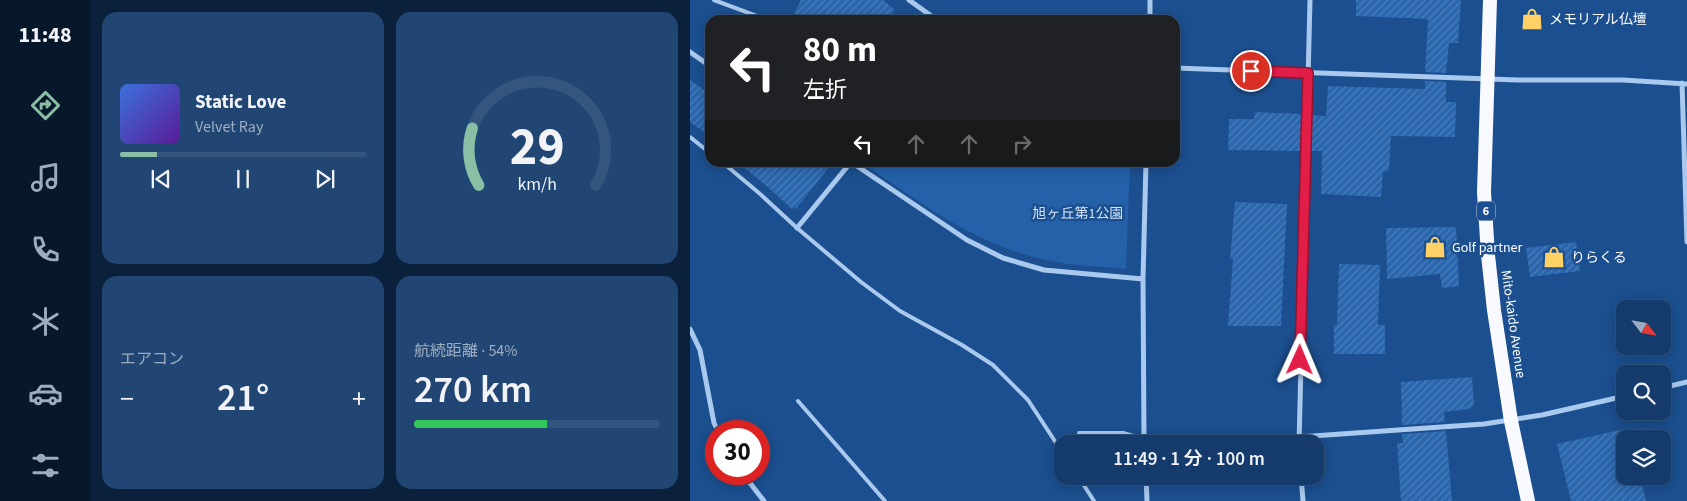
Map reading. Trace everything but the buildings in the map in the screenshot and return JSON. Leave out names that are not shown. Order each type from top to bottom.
[{"type":"highway","name":"Mito-kaido Avenue","points":[[1490,0],[1484,192],[1488,246],[1494,310],[1511,421],[1528,501]]},
{"type":"street","points":[[909,0],[930,15]]},
{"type":"street","points":[[1150,0],[1150,15]]},
{"type":"street","points":[[1298,435],[1310,0]]},
{"type":"street","points":[[690,52],[705,62]]},
{"type":"street","points":[[1180,68],[1487,79],[1623,80],[1685,84],[1687,242]]},
{"type":"street","points":[[797,228],[848,167]]},
{"type":"street","points":[[857,167],[967,240],[1002,258],[1044,270],[1143,279]]},
{"type":"street","points":[[1144,435],[1143,279],[1146,167]]},
{"type":"street","points":[[690,329],[700,350],[713,420]]},
{"type":"street","points":[[1671,386],[1687,382]]},
{"type":"street","points":[[1324,435],[1511,421],[1616,398]]},
{"type":"street","points":[[752,485],[764,501]]},
{"type":"street","points":[[1146,485],[1147,501]]},
{"type":"street","points":[[1302,485],[1303,501]]},
{"type":"lane","points":[[714,0],[754,15]]},
{"type":"lane","points":[[690,137],[705,149]]},
{"type":"lane","points":[[728,167],[861,282],[900,311],[962,345],[993,365],[1028,400],[1054,440]]},
{"type":"lane","points":[[798,401],[885,501]]},
{"type":"lane","points":[[1079,433],[1123,433],[1128,435]]},
{"type":"lane","points":[[1084,485],[1094,501]]},
{"type":"green space","name":"旭ヶ丘第1公園","points":[[1130,167],[1126,269],[1056,262],[997,245],[954,223],[870,168]]},
{"type":"place","name":"メモリアル仏壇","points":[[1532,19]]},
{"type":"place","name":"Golf partner","points":[[1435,247]]},
{"type":"place","name":"りらくる","points":[[1554,257]]},
{"type":"route","points":[[1251,71],[1308,73],[1300,360]]}]
